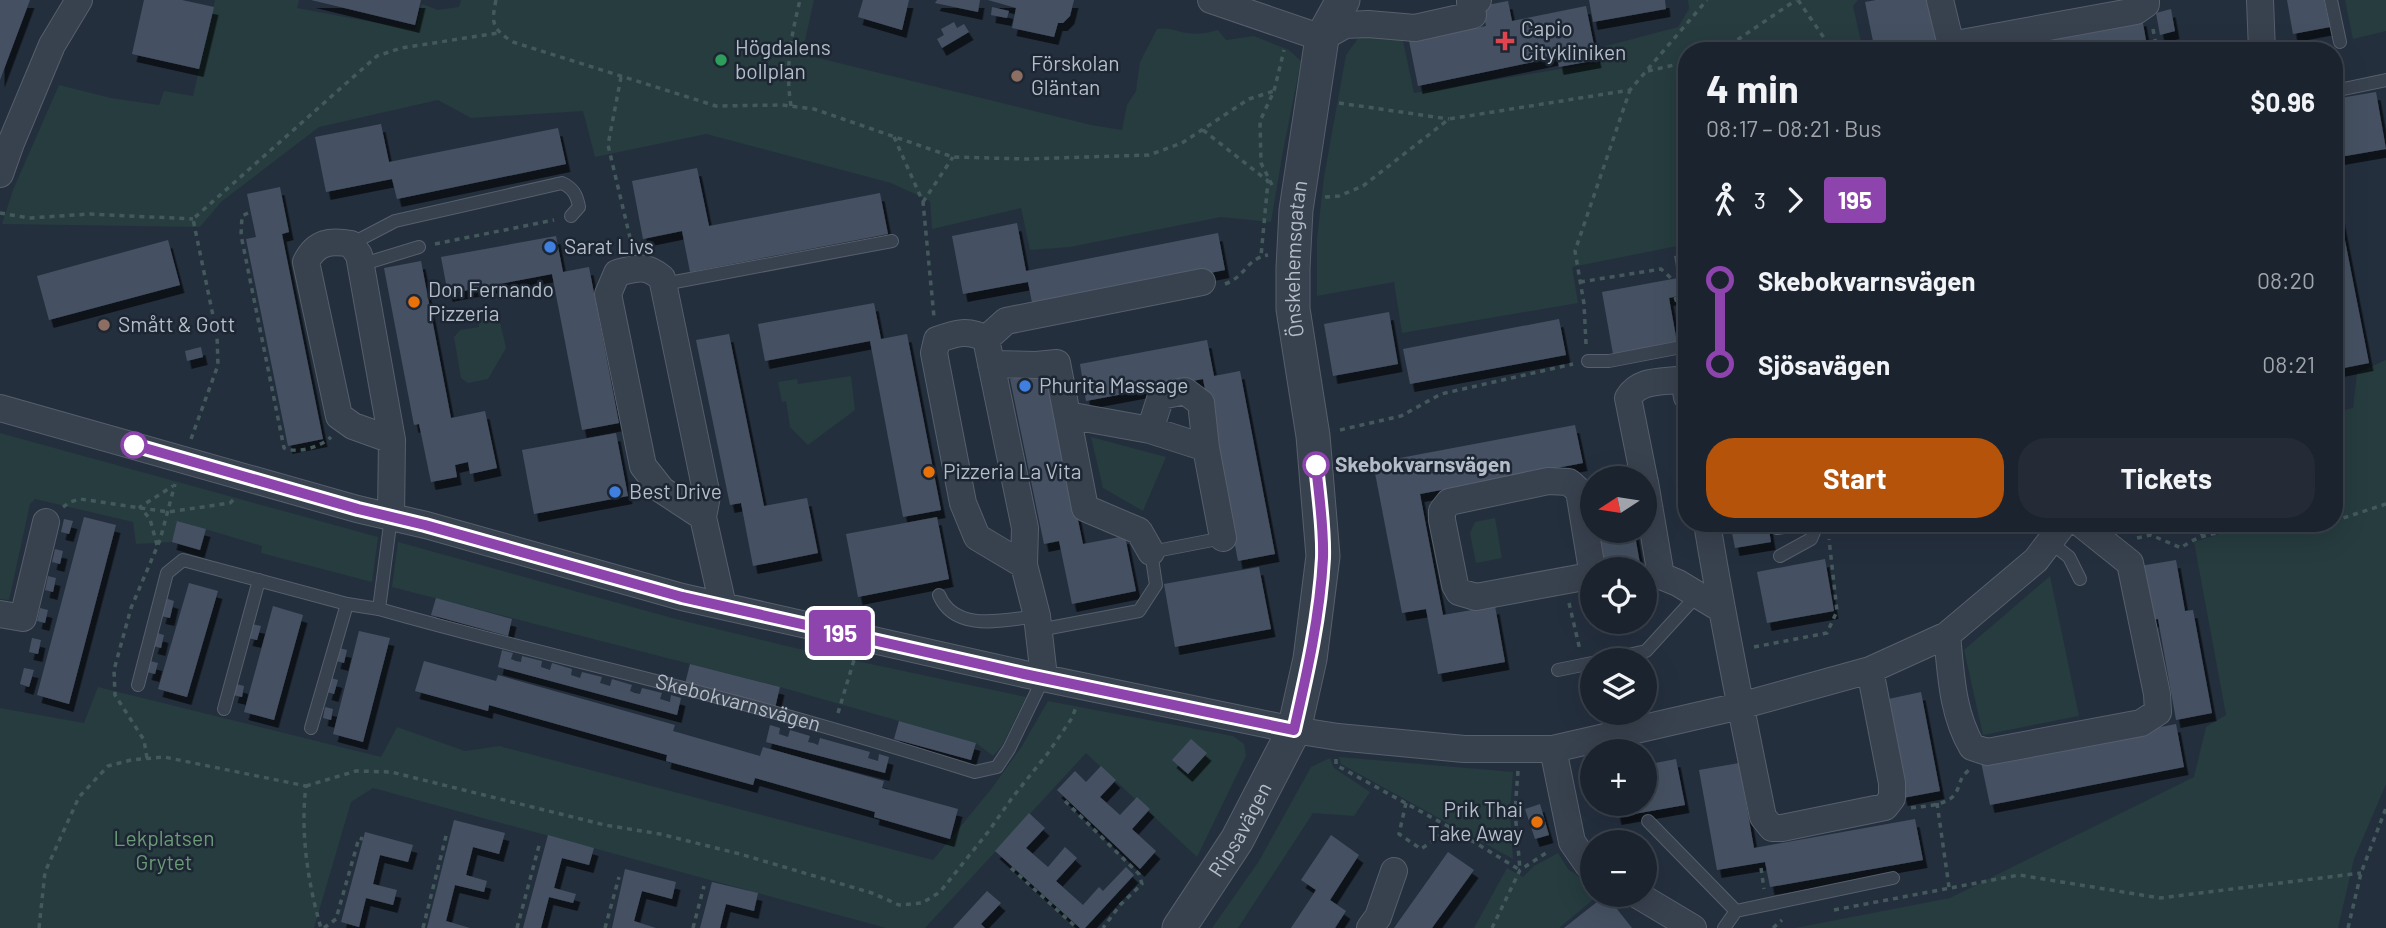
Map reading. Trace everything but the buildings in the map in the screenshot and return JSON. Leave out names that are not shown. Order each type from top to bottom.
[{"type":"street","points":[[0,174],[10,143],[52,44],[79,0]]},
{"type":"street","points":[[1211,0],[1322,38],[1345,25],[1415,28],[1474,15],[1470,2],[1478,0]]},
{"type":"street","name":"Önskehemsgatan","points":[[1294,730],[1312,646],[1323,556],[1313,436],[1293,309],[1296,209],[1322,38],[1343,0]]},
{"type":"street","points":[[1940,0],[1949,37],[1954,42]]},
{"type":"street","points":[[1967,42],[2136,11],[2146,4],[2146,0]]},
{"type":"street","points":[[2260,0],[2262,42]]},
{"type":"street","points":[[391,517],[392,440],[356,254],[339,242],[325,244],[312,249],[306,262],[339,416],[354,426],[392,440]]},
{"type":"street","points":[[704,517],[662,490],[643,466],[608,294],[617,274],[638,267],[651,269],[662,278],[664,284],[707,496],[704,517],[723,606]]},
{"type":"street","points":[[989,352],[1006,321],[1202,282]]},
{"type":"street","points":[[1024,565],[977,537],[963,503],[934,353],[937,340],[962,333],[975,333],[989,352],[1025,528],[1024,565],[1038,623],[1044,677]]},
{"type":"street","points":[[989,352],[1036,365],[1057,363],[1085,508],[1139,531],[1151,552]]},
{"type":"street","points":[[1642,466],[1628,398],[1634,389],[1646,383],[1678,380]]},
{"type":"street","points":[[1150,430],[1161,396],[1185,391],[1201,403],[1206,448],[1223,538]]},
{"type":"street","points":[[0,408],[682,597],[1294,730],[1464,749],[1553,749],[1740,706],[1870,670],[1947,635],[2036,560],[2057,532]]},
{"type":"street","points":[[1067,415],[1150,430],[1206,448]]},
{"type":"street","points":[[1580,487],[1569,482],[1548,481],[1449,502],[1443,511],[1442,520],[1455,585],[1459,592],[1476,597],[1584,577],[1590,572],[1590,543]]},
{"type":"street","points":[[0,614],[23,618],[46,522]]},
{"type":"street","points":[[1708,532],[1721,610],[1763,817],[1772,828],[1885,807],[1892,798],[1892,783],[1870,670]]},
{"type":"street","points":[[1947,635],[1954,698],[1961,729],[1972,747],[1987,752],[2141,723],[2158,712],[2157,694],[2130,563],[2091,532]]},
{"type":"street","points":[[1656,543],[1661,576],[1721,610]]},
{"type":"street","name":"Ripsavägen","points":[[1179,928],[1237,840],[1294,730]]},
{"type":"street","points":[[1553,749],[1572,842],[1580,853]]},
{"type":"street","points":[[1370,928],[1378,917],[1394,871]]},
{"type":"street","points":[[1654,907],[1681,926]]},
{"type":"lane","points":[[2331,0],[2340,42]]},
{"type":"lane","points":[[2343,89],[2386,80]]},
{"type":"lane","points":[[356,254],[395,221],[562,183],[570,186],[577,196],[579,207],[571,216]]},
{"type":"lane","points":[[664,284],[892,241]]},
{"type":"lane","points":[[356,254],[419,247]]},
{"type":"lane","points":[[1588,361],[1609,361],[1678,348]]},
{"type":"lane","points":[[379,610],[391,517]]},
{"type":"lane","points":[[1780,556],[1811,540],[1814,532]]},
{"type":"lane","points":[[2057,532],[2080,579]]},
{"type":"lane","points":[[939,595],[945,608],[972,621],[1038,623],[1139,611],[1156,585],[1151,552],[1223,538]]},
{"type":"lane","name":"Skebokvarnsvägen","points":[[138,685],[167,573],[183,560],[833,728],[975,772],[997,767],[1009,750],[1044,677]]},
{"type":"lane","points":[[224,709],[259,580]]},
{"type":"lane","points":[[1649,648],[1689,604],[1695,593]]},
{"type":"lane","points":[[311,728],[347,604]]},
{"type":"lane","points":[[1558,670],[1580,666]]},
{"type":"lane","points":[[1648,821],[1736,911]]},
{"type":"lane","points":[[1724,928],[1736,911],[1893,878]]},
{"type":"path","points":[[496,0],[492,19],[498,33],[513,42],[716,106],[791,106],[814,109],[953,157],[1026,159],[1149,155],[1182,144],[1249,99],[1274,91],[1284,48]]},
{"type":"path","points":[[791,106],[788,82],[790,40],[800,0]]},
{"type":"path","points":[[1313,436],[1401,416],[1441,394],[1588,361],[1575,251],[1630,90],[1707,0]]},
{"type":"path","points":[[1734,42],[1797,0],[1827,42]]},
{"type":"path","points":[[0,213],[29,218],[90,214],[194,219],[377,57],[401,48],[498,33]]},
{"type":"path","points":[[1646,72],[1678,64]]},
{"type":"path","points":[[621,77],[608,145],[638,267]]},
{"type":"path","points":[[1337,103],[1450,119],[1630,90]]},
{"type":"path","points":[[1329,197],[1339,196],[1363,186],[1450,119]]},
{"type":"path","points":[[1203,130],[1268,181],[1261,256]]},
{"type":"path","points":[[894,137],[923,202],[937,340]]},
{"type":"path","points":[[923,202],[953,157]]},
{"type":"path","points":[[248,213],[242,216],[241,235],[284,449],[290,451],[323,445],[330,438],[339,416]]},
{"type":"path","points":[[419,247],[571,216]]},
{"type":"path","points":[[184,459],[218,365],[217,335],[194,219]]},
{"type":"path","points":[[1202,282],[1220,286],[1238,279],[1254,258],[1274,254]]},
{"type":"path","points":[[1580,282],[1661,269],[1672,279]]},
{"type":"path","points":[[1675,297],[1678,306]]},
{"type":"path","points":[[140,507],[175,484]]},
{"type":"path","points":[[46,522],[70,502],[80,499],[168,512],[230,503],[239,495]]},
{"type":"path","points":[[2343,517],[2386,504]]},
{"type":"path","points":[[140,507],[150,519],[157,546]]},
{"type":"path","points":[[2198,532],[2206,535]]},
{"type":"path","points":[[2130,563],[2136,554],[2132,542],[2138,538],[2151,535],[2181,548],[2206,535],[2249,532]]},
{"type":"path","points":[[1731,651],[1827,633],[1837,611],[1829,536]]},
{"type":"path","points":[[1563,581],[1583,648]]},
{"type":"path","points":[[833,728],[861,637]]},
{"type":"path","points":[[39,928],[45,872],[79,797],[108,766],[131,760],[164,757],[306,786],[356,771],[391,772],[605,825],[660,834],[740,854],[872,893],[899,905],[922,903],[940,892],[1048,753],[1072,718],[1084,685]]},
{"type":"path","points":[[1338,737],[1336,765],[1451,828],[1520,870]]},
{"type":"path","points":[[1519,749],[1515,811],[1520,870]]},
{"type":"path","points":[[1885,807],[1902,810],[1947,801],[1955,795],[1961,777],[1987,752]]},
{"type":"path","points":[[306,786],[305,841],[322,928],[336,919],[359,838],[363,839]]},
{"type":"path","points":[[1065,801],[1139,874],[1142,884],[1120,905],[1103,928]]},
{"type":"path","points":[[1406,803],[1399,834],[1421,849],[1451,828]]},
{"type":"path","points":[[1937,803],[1949,888]]},
{"type":"path","points":[[2348,928],[2361,873],[2386,808]]},
{"type":"path","points":[[423,928],[447,832]]},
{"type":"path","points":[[517,928],[540,842]]},
{"type":"path","points":[[1492,928],[1520,870],[1544,853],[1572,842]]},
{"type":"path","points":[[1011,868],[1077,928]]},
{"type":"path","points":[[1833,910],[2019,876],[2161,898],[2361,873]]},
{"type":"path","points":[[605,928],[619,877]]},
{"type":"path","points":[[693,928],[704,886]]},
{"type":"path","points":[[1773,928],[1781,920],[1794,917]]},
{"type":"green space","points":[[215,0],[299,0],[297,8],[415,30],[422,4],[438,10],[459,7],[461,0],[814,0],[802,54],[1091,125],[1122,130],[1127,105],[1136,91],[1140,62],[1157,29],[1195,34],[1218,30],[1226,40],[1254,36],[1289,50],[1301,61],[1271,222],[1221,217],[1070,247],[1030,250],[1021,208],[932,229],[930,201],[891,183],[706,134],[595,157],[583,111],[471,118],[438,100],[319,127],[221,202],[200,227],[2,224],[13,190],[59,85],[111,98],[159,105],[164,91],[193,96]]},
{"type":"green space","points":[[1688,0],[1858,0],[1853,6],[1861,42],[1678,42],[1678,246],[1572,267],[1578,303],[1402,333],[1394,282],[1317,296],[1317,239],[1324,177],[1346,55],[1359,37],[1402,36],[1414,93],[1607,60],[1606,46],[1678,27],[1689,9]]},
{"type":"green space","points":[[2345,0],[2386,0],[2386,31],[2353,39]]},
{"type":"green space","points":[[499,318],[506,348],[488,379],[468,383],[461,378],[454,337],[460,330],[479,327],[479,320]]},
{"type":"green space","points":[[2386,360],[2386,784],[2354,859],[2338,928],[1795,928],[1950,898],[2194,777],[2206,727],[2226,715],[2194,542],[2226,532],[2343,532],[2343,410],[2353,408],[2357,373]]},
{"type":"green space","points":[[851,376],[855,410],[808,445],[790,427],[786,401],[782,402],[778,382],[797,379],[798,384]]},
{"type":"green space","points":[[0,433],[378,537],[372,582],[261,553],[262,546],[178,521],[172,542],[136,544],[133,522],[35,499],[30,504],[9,600],[0,599]]},
{"type":"green space","points":[[1091,437],[1166,457],[1143,511],[1103,488]]},
{"type":"green space","points":[[1495,518],[1502,558],[1476,563],[1470,533],[1475,522]]},
{"type":"green space","points":[[398,542],[672,618],[795,648],[1026,697],[1002,746],[993,756],[976,743],[780,687],[392,587]]},
{"type":"green space","points":[[2050,576],[2079,716],[1983,735],[1964,650]]},
{"type":"green space","name":"Lekplatsen Grytet","points":[[98,687],[381,757],[397,727],[465,751],[499,746],[933,860],[992,788],[1022,746],[1048,701],[1233,736],[1244,744],[1246,756],[1197,857],[1086,753],[925,928],[886,928],[373,788],[351,802],[314,928],[0,928],[0,708],[84,723]]},
{"type":"green space","points":[[1339,757],[1513,772],[1510,810],[1513,859],[1341,764]]},
{"type":"green space","points":[[1330,758],[1334,768],[1370,792],[1354,816],[1313,813],[1238,928],[1212,928],[1259,861],[1311,767]]},
{"type":"green space","points":[[1558,853],[1568,869],[1580,878],[1580,907],[1584,907],[1559,928],[1474,928],[1507,868],[1523,877],[1534,866]]},
{"type":"bus line","name":"195","points":[[134,445],[682,597],[1024,674],[1294,730],[1310,659],[1323,556],[1316,465]]},
{"type":"place","name":"Capio Citykliniken","points":[[1505,41]]},
{"type":"place","name":"Högdalens bollplan","points":[[721,60]]},
{"type":"place","name":"Förskolan Gläntan","points":[[1017,76]]},
{"type":"place","name":"Sarat Livs","points":[[550,247]]},
{"type":"place","name":"Don Fernando Pizzeria","points":[[414,302]]},
{"type":"place","name":"Smått & Gott","points":[[104,325]]},
{"type":"place","name":"Phurita Massage","points":[[1025,386]]},
{"type":"place","name":"Skebokvarnsvägen","points":[[1316,465]]},
{"type":"place","name":"Pizzeria La Vita","points":[[929,472]]},
{"type":"place","name":"Best Drive","points":[[615,492]]},
{"type":"place","name":"Prik Thai Take Away","points":[[1537,822]]}]
